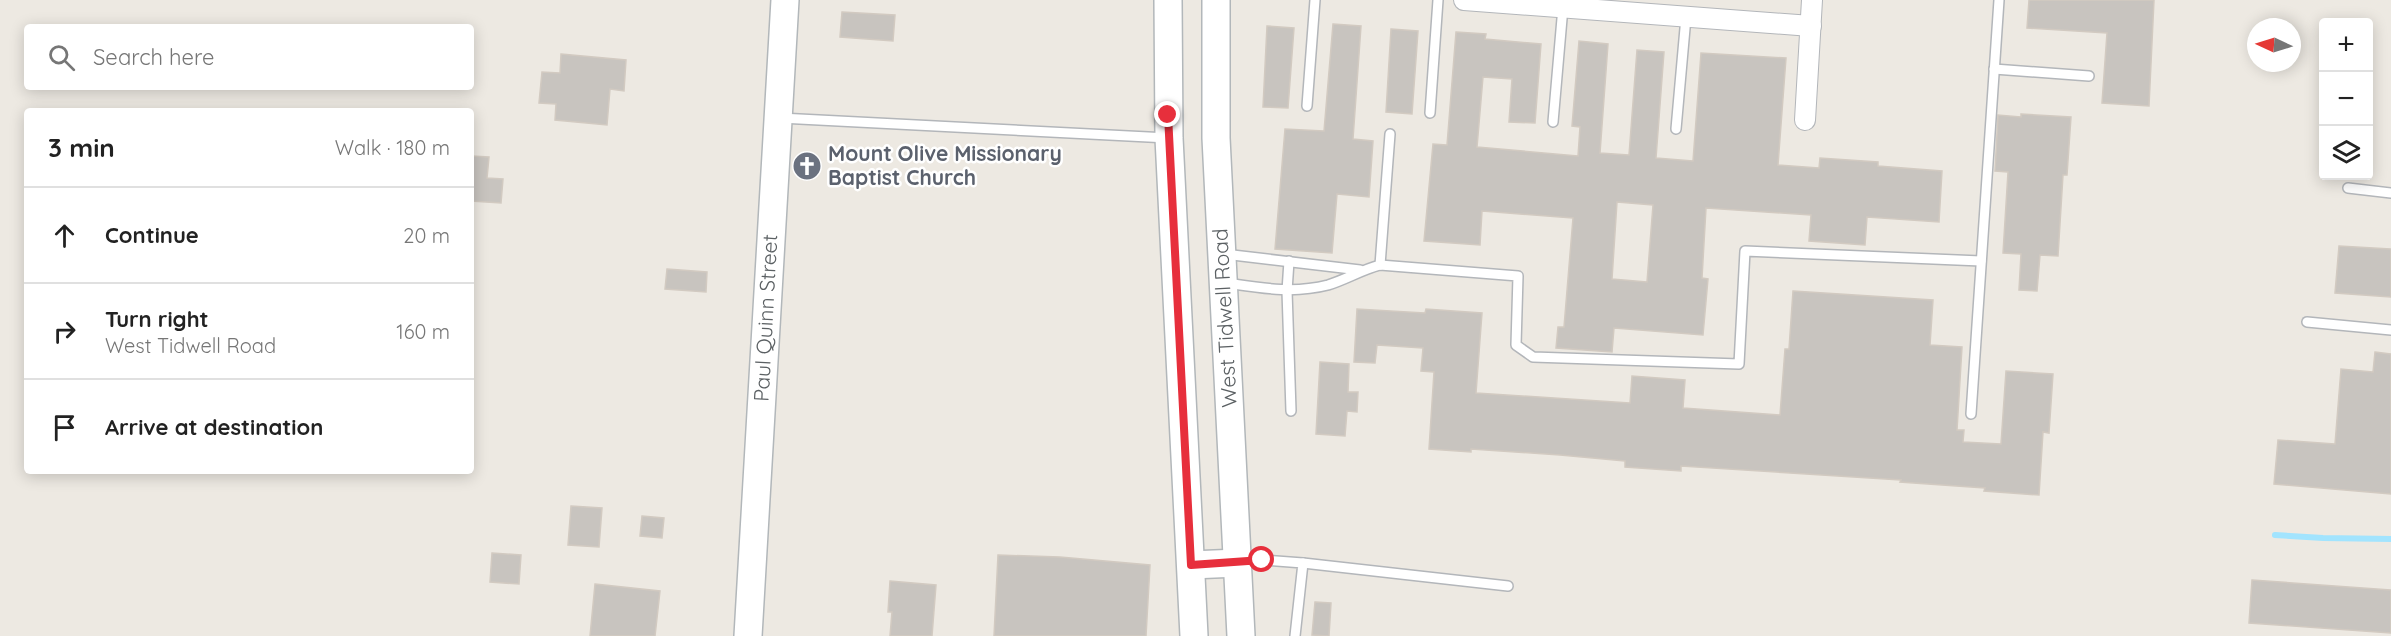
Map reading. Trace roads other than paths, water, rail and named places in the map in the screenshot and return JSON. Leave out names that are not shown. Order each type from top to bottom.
[{"type":"main road","name":"Paul Quinn Street","points":[[748,636],[785,0]]},
{"type":"main road","points":[[1167,0],[1169,138],[1194,636]]},
{"type":"main road","name":"West Tidwell Road","points":[[1216,0],[1216,138],[1241,636]]},
{"type":"main road","points":[[1191,565],[1238,563]]},
{"type":"street","points":[[1464,0],[1811,26]]},
{"type":"street","points":[[1805,120],[1812,0]]},
{"type":"lane","points":[[1307,106],[1315,0]]},
{"type":"lane","points":[[1430,113],[1438,0]]},
{"type":"lane","points":[[1971,414],[1999,0]]},
{"type":"lane","points":[[1553,122],[1563,7]]},
{"type":"lane","points":[[1676,129],[1686,17]]},
{"type":"lane","points":[[1994,69],[2089,76]]},
{"type":"lane","points":[[778,118],[1169,138]]},
{"type":"lane","points":[[1380,266],[1390,134]]},
{"type":"lane","points":[[2348,188],[2391,193]]},
{"type":"lane","points":[[1224,283],[1287,291],[1330,284],[1360,270],[1380,266],[1518,276],[1516,345],[1533,357],[1739,364],[1745,251],[1981,261]]},
{"type":"lane","points":[[1222,254],[1360,270]]},
{"type":"lane","points":[[1289,261],[1287,291],[1292,411]]},
{"type":"lane","points":[[2307,322],[2391,330]]},
{"type":"lane","points":[[1238,563],[1262,560],[1303,563],[1508,586]]},
{"type":"lane","points":[[1295,636],[1303,563]]},
{"type":"waterway","points":[[2275,535],[2391,539]]},
{"type":"place","name":"Mount Olive Missionary Baptist Church","points":[[807,166]]}]
